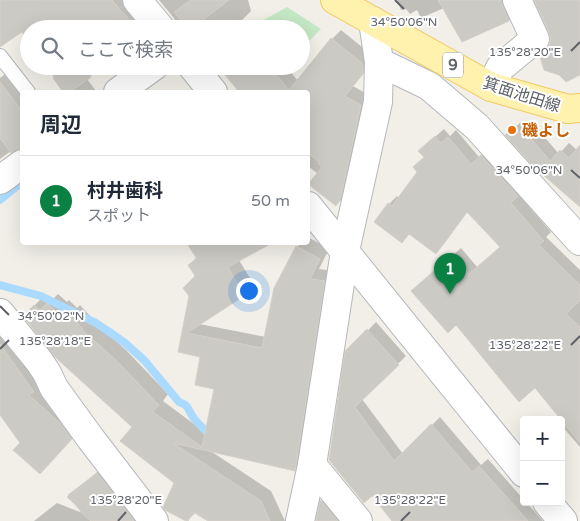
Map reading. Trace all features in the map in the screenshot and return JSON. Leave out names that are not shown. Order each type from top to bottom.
[{"type":"main road","name":"箕面池田線","points":[[353,7],[491,87],[568,109],[580,108]]},
{"type":"street","points":[[137,0],[154,20]]},
{"type":"street","points":[[491,87],[500,68],[535,39],[517,0]]},
{"type":"street","points":[[300,521],[312,465],[345,252],[378,102],[379,62],[353,7]]},
{"type":"street","points":[[379,62],[429,86],[477,127],[580,241]]},
{"type":"street","points":[[121,90],[142,75]]},
{"type":"street","points":[[199,75],[211,90]]},
{"type":"street","points":[[0,180],[20,165]]},
{"type":"street","points":[[310,208],[520,468]]},
{"type":"street","points":[[0,313],[39,361],[54,388],[154,521]]},
{"type":"street","points":[[312,465],[358,521]]},
{"type":"street","points":[[550,506],[562,521]]},
{"type":"lane","points":[[0,56],[26,90]]},
{"type":"green space","points":[[287,7],[307,20],[263,20]]},
{"type":"green space","points":[[310,22],[321,29],[310,40]]},
{"type":"building","points":[[0,0],[112,0],[129,20],[20,20],[20,33],[0,47]]},
{"type":"building","points":[[191,0],[229,0],[203,20],[181,20],[174,12]]},
{"type":"building","points":[[438,0],[502,0],[509,21],[462,42]]},
{"type":"building","points":[[534,0],[580,0],[580,75],[566,82],[559,75],[544,70],[540,57],[550,51],[551,39]]},
{"type":"building","points":[[331,38],[363,64],[363,74],[345,96],[361,105],[341,197],[336,206],[310,186],[310,182],[322,167],[310,155],[310,90],[289,90],[301,75],[310,75],[310,64]]},
{"type":"building","points":[[53,75],[90,75],[90,78],[73,90],[62,90]]},
{"type":"building","points":[[225,75],[276,75],[289,90],[237,90]]},
{"type":"building","points":[[0,82],[20,108],[20,149],[11,153],[0,138]]},
{"type":"building","points":[[511,129],[528,135],[550,161],[560,150],[569,158],[580,145],[580,207],[541,175],[505,135]]},
{"type":"building","points":[[435,136],[441,143],[448,137],[471,164],[481,155],[518,196],[511,203],[544,241],[539,245],[580,285],[580,300],[566,314],[580,327],[580,443],[565,425],[565,416],[558,416],[535,388],[519,402],[456,325],[448,333],[411,291],[452,255],[469,274],[500,247],[467,212],[436,254],[409,234],[402,243],[374,222],[388,203],[392,206],[417,172],[413,167],[424,157],[418,151]]},
{"type":"building","points":[[188,245],[268,245],[228,267],[244,296],[187,333],[262,348],[274,288],[296,246],[320,259],[310,279],[325,281],[295,471],[173,443],[261,501],[270,521],[208,521],[193,512],[188,521],[186,521],[165,510],[163,507],[174,483],[120,441],[132,427],[55,357],[23,316],[34,305],[40,310],[47,303],[56,312],[58,310],[66,317],[69,315],[159,405],[153,412],[202,447],[214,389],[195,385],[200,357],[178,352],[189,296],[183,288],[195,276],[188,265],[197,259]]},
{"type":"building","points":[[367,329],[399,365],[355,407],[394,461],[431,424],[472,472],[479,466],[528,521],[392,521],[372,496],[364,503],[329,460],[345,351]]},
{"type":"building","points":[[0,344],[34,392],[29,395],[61,424],[72,439],[40,474],[13,450],[20,443],[0,415]]},
{"type":"building","points":[[97,473],[134,521],[91,521],[81,512],[68,495]]},
{"type":"building","points":[[320,500],[338,521],[316,521]]},
{"type":"waterway","points":[[0,200],[20,184]]},
{"type":"waterway","points":[[0,285],[41,296],[96,323],[125,343],[144,360],[179,402],[187,406],[195,420],[211,436]]},
{"type":"place","name":"磯よし","points":[[512,130]]},
{"type":"place","name":"村井歯科","points":[[450,294]]}]
